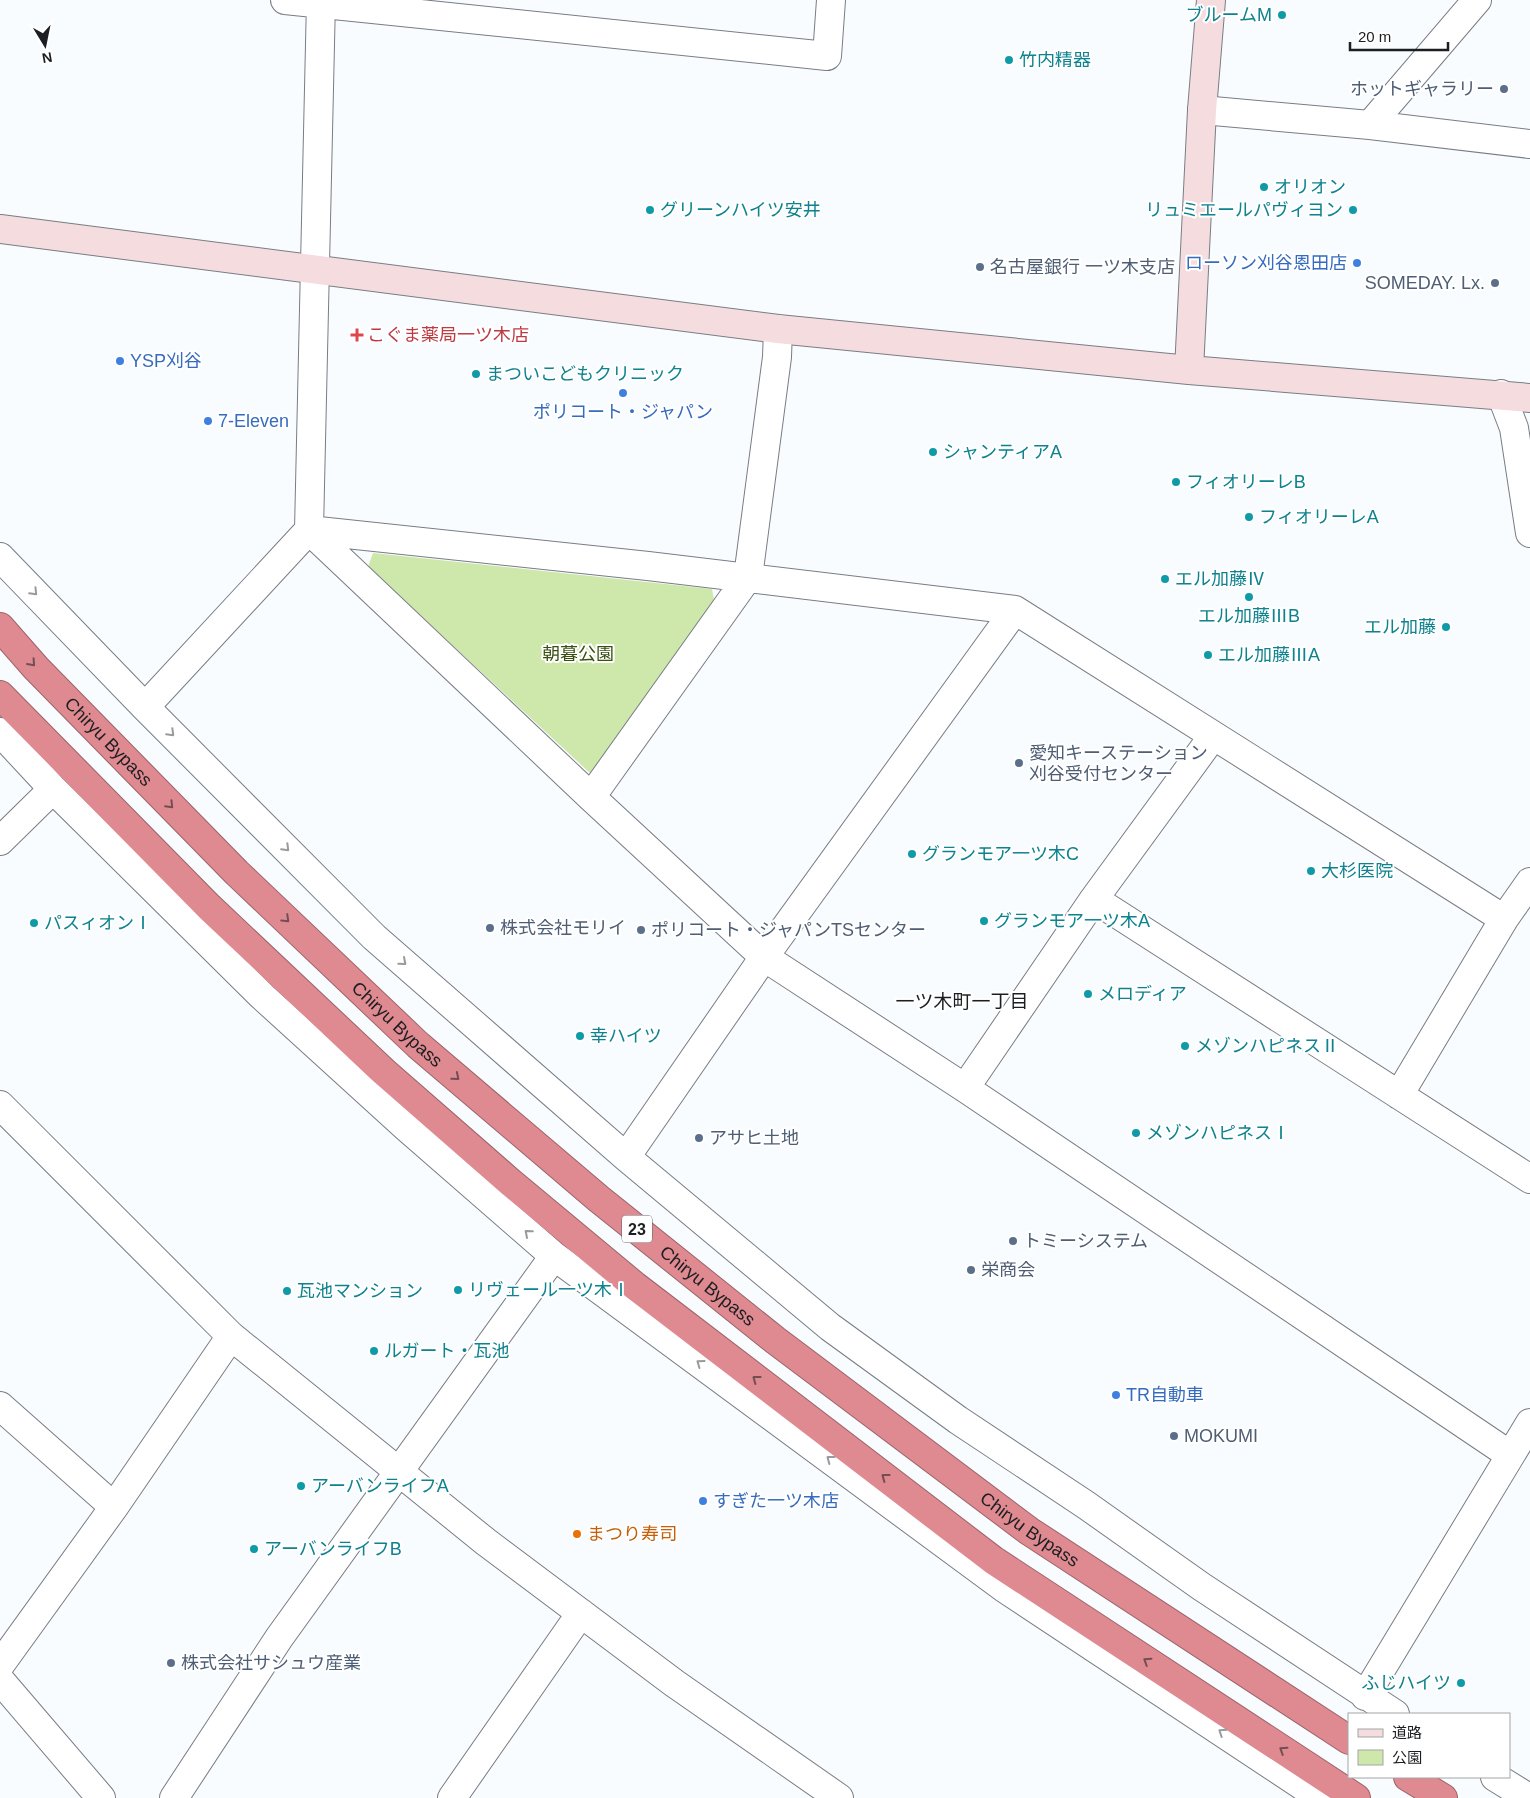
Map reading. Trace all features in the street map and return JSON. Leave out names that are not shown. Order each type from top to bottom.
[{"type":"highway","name":"Chiryu Bypass","points":[[0,627],[36,668],[237,873],[418,1045],[599,1199],[775,1340],[1030,1531],[1348,1739]]},
{"type":"highway","name":"23","points":[[0,695],[209,907],[383,1071],[510,1182],[635,1286],[993,1560],[1356,1798]]},
{"type":"highway","points":[[1410,1778],[1443,1798]]},
{"type":"street","points":[[285,0],[321,2],[827,56],[831,0]]},
{"type":"street","points":[[1189,370],[1202,110],[1211,0]]},
{"type":"street","points":[[1370,124],[1477,0]]},
{"type":"street","points":[[145,707],[309,530],[321,2]]},
{"type":"street","points":[[1202,110],[1370,124],[1530,144]]},
{"type":"street","points":[[0,229],[778,329],[1189,370],[1501,394],[1530,398]]},
{"type":"street","points":[[591,797],[748,577],[777,356],[778,329]]},
{"type":"street","points":[[1501,394],[1514,428],[1530,533]]},
{"type":"street","points":[[309,530],[748,577],[1015,610],[1504,919]]},
{"type":"street","points":[[309,530],[591,797],[764,957],[965,1088],[1510,1455]]},
{"type":"street","points":[[0,556],[145,707],[374,937],[626,1157],[838,1333],[958,1420],[1365,1696],[1393,1713]]},
{"type":"street","points":[[626,1157],[764,957],[1015,610]]},
{"type":"street","points":[[0,732],[53,789],[262,996],[407,1128],[554,1256],[1004,1588],[1321,1798]]},
{"type":"street","points":[[965,1088],[1094,899],[1213,736]]},
{"type":"street","points":[[0,842],[53,789]]},
{"type":"street","points":[[1399,1095],[1504,919],[1530,882]]},
{"type":"street","points":[[1094,899],[1530,1178]]},
{"type":"street","points":[[0,1105],[231,1336],[486,1542],[674,1683],[839,1798]]},
{"type":"street","points":[[174,1798],[279,1638],[398,1470],[554,1256]]},
{"type":"street","points":[[0,1665],[114,1507],[231,1336]]},
{"type":"street","points":[[0,1406],[114,1507]]},
{"type":"street","points":[[1365,1696],[1530,1422]]},
{"type":"street","points":[[452,1798],[581,1612]]},
{"type":"street","points":[[0,1680],[101,1798]]},
{"type":"street","points":[[1497,1778],[1529,1798]]},
{"type":"green space","name":"朝暮公園","points":[[373,553],[712,589],[715,605],[590,773],[368,567]]},
{"type":"place","name":"ブルームM","points":[[1282,15]]},
{"type":"place","name":"竹内精器","points":[[1009,60]]},
{"type":"place","name":"ホットギャラリー","points":[[1504,89]]},
{"type":"place","name":"オリオン","points":[[1264,187]]},
{"type":"place","name":"グリーンハイツ安井","points":[[650,210]]},
{"type":"place","name":"リュミエールパヴィヨン","points":[[1353,210]]},
{"type":"place","name":"ローソン刈谷恩田店","points":[[1357,263]]},
{"type":"place","name":"名古屋銀行 一ツ木支店","points":[[980,267]]},
{"type":"place","name":"SOMEDAY. Lx.","points":[[1495,283]]},
{"type":"place","name":"こぐま薬局一ツ木店","points":[[357,335]]},
{"type":"place","name":"YSP刈谷","points":[[120,361]]},
{"type":"place","name":"まついこどもクリニック","points":[[476,374]]},
{"type":"place","name":"ポリコート・ジャパン","points":[[623,393]]},
{"type":"place","name":"7-Eleven","points":[[208,421]]},
{"type":"place","name":"シャンティアA","points":[[933,452]]},
{"type":"place","name":"フィオリーレB","points":[[1176,482]]},
{"type":"place","name":"フィオリーレA","points":[[1249,517]]},
{"type":"place","name":"エル加藤Ⅳ","points":[[1165,579]]},
{"type":"place","name":"エル加藤ⅢB","points":[[1249,597]]},
{"type":"place","name":"エル加藤","points":[[1446,627]]},
{"type":"place","name":"エル加藤ⅢA","points":[[1208,655]]},
{"type":"place","name":"愛知キーステーション 刈谷受付センター","points":[[1019,763]]},
{"type":"place","name":"グランモア一ツ木C","points":[[912,854]]},
{"type":"place","name":"大杉医院","points":[[1311,871]]},
{"type":"place","name":"グランモア一ツ木A","points":[[984,921]]},
{"type":"place","name":"パスィオンⅠ","points":[[34,923]]},
{"type":"place","name":"株式会社モリイ","points":[[490,928]]},
{"type":"place","name":"ポリコート・ジャパンTSセンター","points":[[641,930]]},
{"type":"place","name":"メロディア","points":[[1088,994]]},
{"type":"place","name":"幸ハイツ","points":[[580,1036]]},
{"type":"place","name":"メゾンハピネスⅡ","points":[[1185,1046]]},
{"type":"place","name":"メゾンハピネスⅠ","points":[[1136,1133]]},
{"type":"place","name":"アサヒ土地","points":[[699,1138]]},
{"type":"place","name":"トミーシステム","points":[[1013,1241]]},
{"type":"place","name":"栄商会","points":[[971,1270]]},
{"type":"place","name":"リヴェール一ツ木Ⅰ","points":[[458,1290]]},
{"type":"place","name":"瓦池マンション","points":[[287,1291]]},
{"type":"place","name":"ルガート・瓦池","points":[[374,1351]]},
{"type":"place","name":"TR自動車","points":[[1116,1395]]},
{"type":"place","name":"MOKUMI","points":[[1174,1436]]},
{"type":"place","name":"アーバンライフA","points":[[301,1486]]},
{"type":"place","name":"すぎた一ツ木店","points":[[703,1501]]},
{"type":"place","name":"まつり寿司","points":[[577,1534]]},
{"type":"place","name":"アーバンライフB","points":[[254,1549]]},
{"type":"place","name":"株式会社サシュウ産業","points":[[171,1663]]},
{"type":"place","name":"ふじハイツ","points":[[1461,1683]]},
{"type":"district","name":"一ツ木町一丁目","points":[[962,1001]]}]
